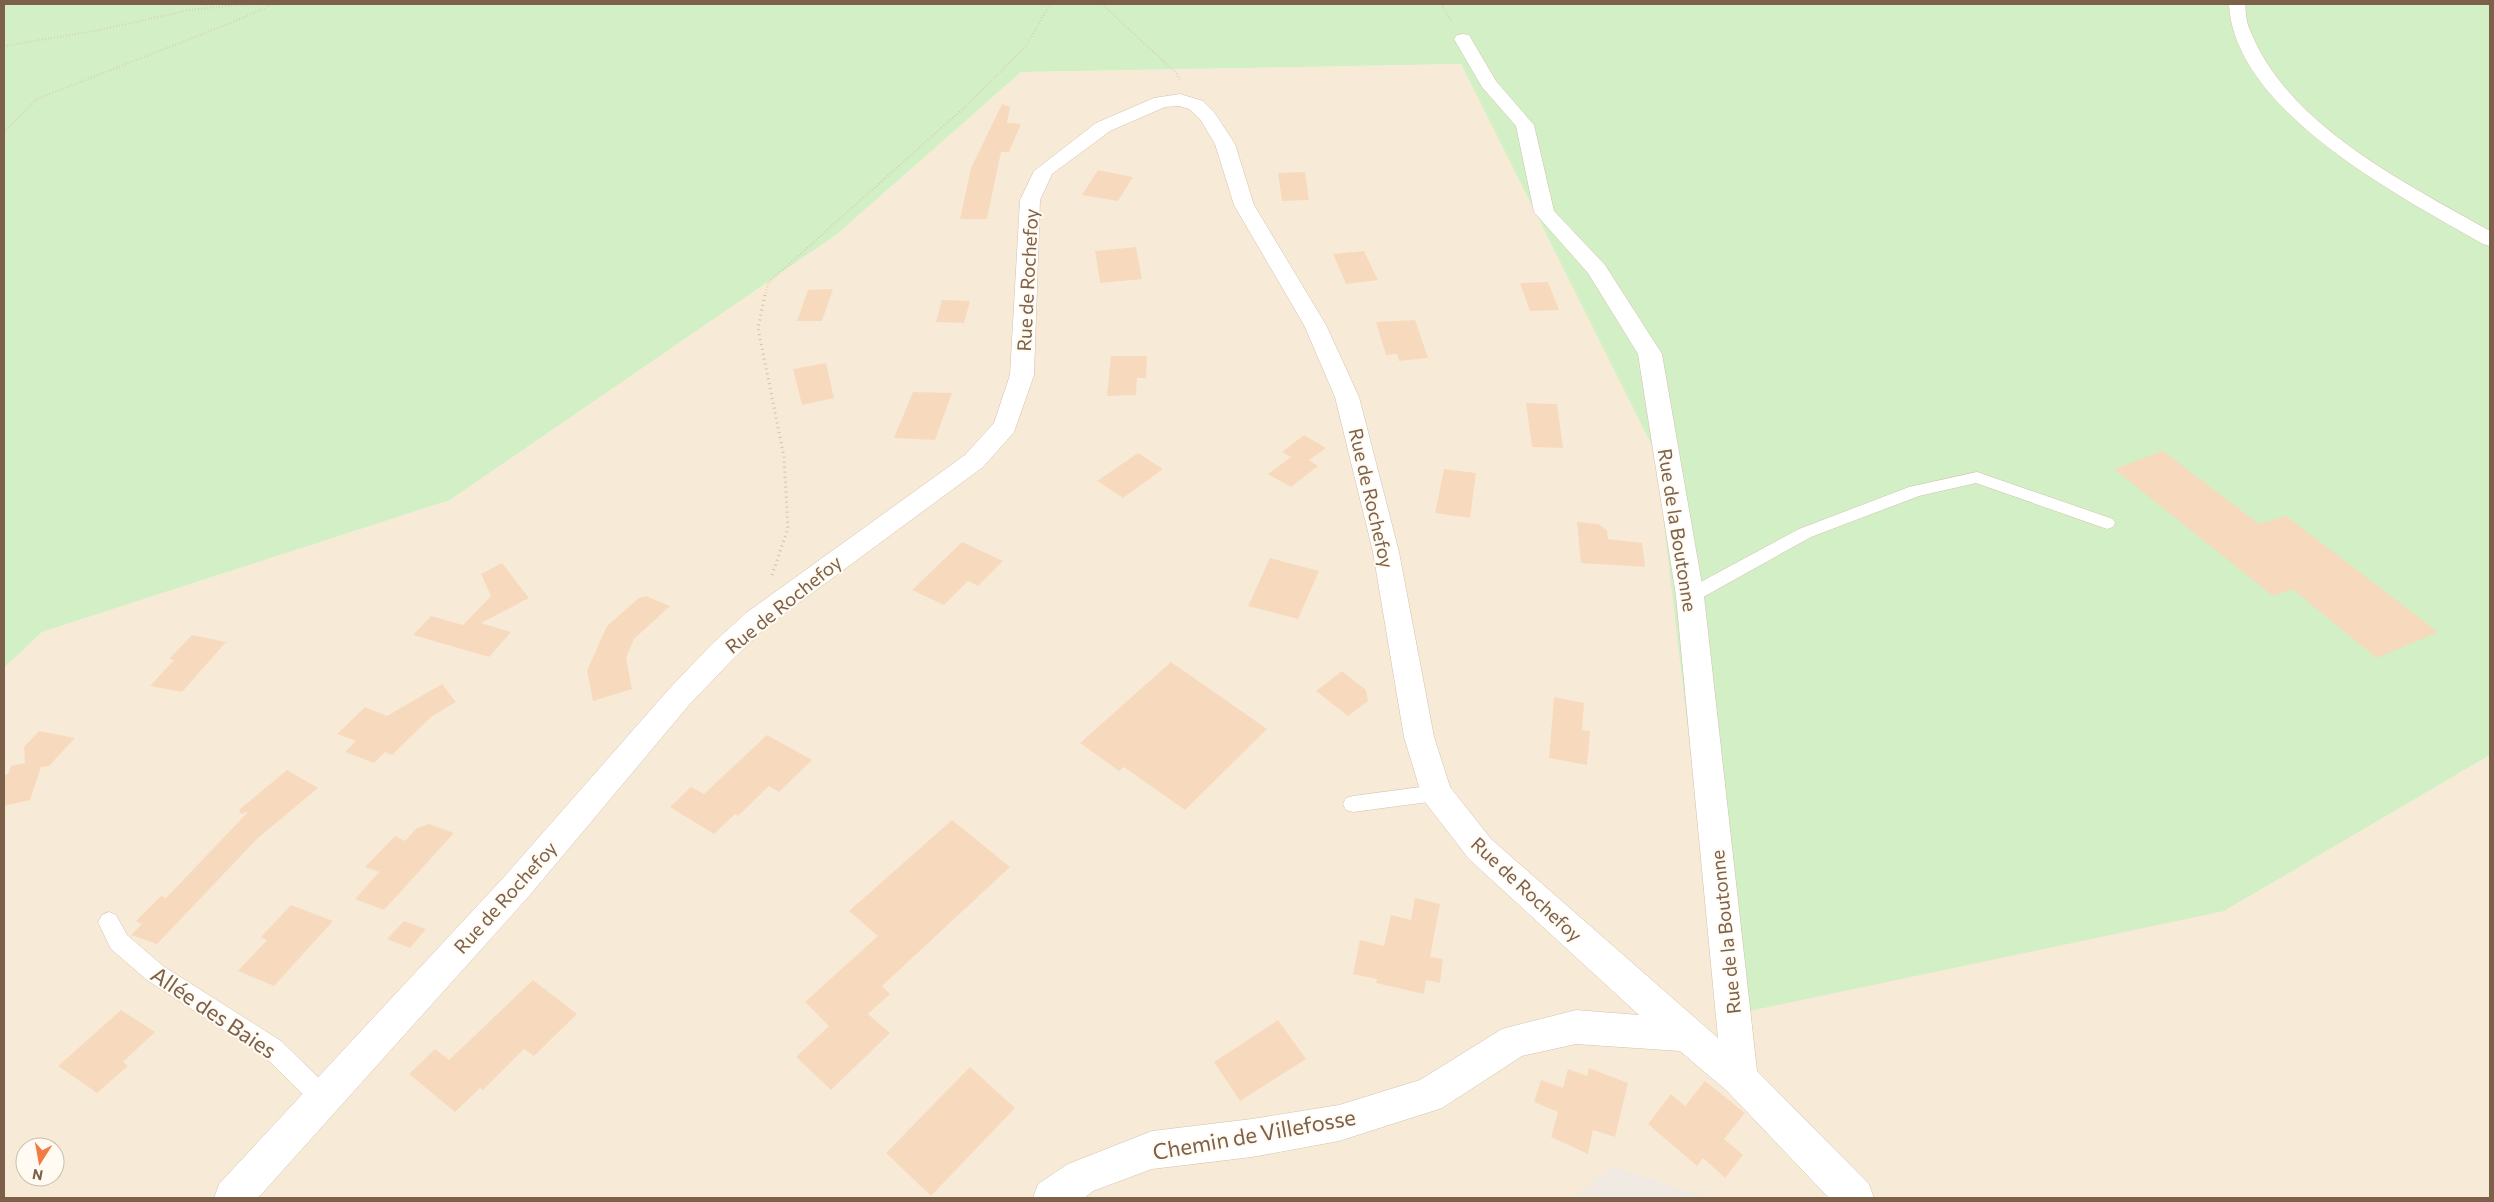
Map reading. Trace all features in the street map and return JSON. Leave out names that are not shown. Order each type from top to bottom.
[{"type":"street","points":[[2237,4],[2241,30],[2256,60],[2276,88],[2320,131],[2370,170],[2490,240]]},
{"type":"street","name":"Rue de la Boutonne","points":[[1463,39],[1488,83],[1525,125],[1544,212],[1597,270],[1650,354],[1690,596],[1740,1079]]},
{"type":"street","name":"Rue de Rochefoy","points":[[233,1198],[517,886],[679,697],[756,620],[974,461],[1005,426],[1022,375],[1030,200],[1044,171],[1103,127],[1161,102],[1180,100],[1196,105],[1207,116],[1225,144],[1244,205],[1315,325],[1347,397],[1386,552],[1419,737],[1436,793],[1480,849],[1687,1035],[1740,1079],[1855,1198]]},
{"type":"street","name":"Chemin de Villefosse","points":[[1052,1198],[1081,1177],[1152,1150],[1252,1138],[1338,1123],[1429,1095],[1514,1041],[1576,1027],[1687,1035]]},
{"type":"lane","points":[[1690,596],[1805,533],[1915,491],[1977,477],[2108,523]]},
{"type":"lane","points":[[1353,804],[1436,793]]},
{"type":"lane","name":"Allée des Baies","points":[[109,922],[120,942],[155,973],[273,1049],[324,1098]]},
{"type":"path","points":[[4,46],[96,31],[189,10],[248,4]]},
{"type":"path","points":[[4,132],[37,99],[234,22],[273,4]]},
{"type":"path","points":[[756,620],[788,528],[784,457],[758,328],[768,283],[973,99],[1026,46],[1050,4]]},
{"type":"path","points":[[1102,4],[1177,74],[1186,94],[1180,100]]},
{"type":"shaded area","points":[[1461,64],[1656,454],[2224,911],[2490,755],[2490,1198],[4,1198],[4,668],[42,632],[450,500],[836,235],[1021,72]]},
{"type":"shaded area","points":[[1613,1166],[1709,1198],[1573,1198]]},
{"type":"green space","points":[[4,4],[2490,4],[2490,755],[2224,911],[1721,1017],[1656,454],[1461,64],[1021,72],[836,235],[450,500],[42,632],[4,668]]},
{"type":"building","points":[[1002,104],[1010,107],[1007,123],[1021,124],[1009,152],[1001,152],[987,219],[960,219],[971,168]]},
{"type":"building","points":[[1098,170],[1133,177],[1118,201],[1082,195]]},
{"type":"building","points":[[1305,172],[1309,200],[1282,201],[1278,173]]},
{"type":"building","points":[[1136,247],[1142,279],[1100,283],[1095,251]]},
{"type":"building","points":[[1364,251],[1378,280],[1346,284],[1333,254]]},
{"type":"building","points":[[1548,282],[1559,310],[1530,311],[1520,283]]},
{"type":"building","points":[[833,289],[822,321],[797,321],[808,290]]},
{"type":"building","points":[[942,300],[970,301],[964,323],[936,322]]},
{"type":"building","points":[[1415,320],[1428,358],[1399,361],[1397,354],[1386,355],[1376,322]]},
{"type":"building","points":[[1111,356],[1147,356],[1146,378],[1137,378],[1136,395],[1107,396]]},
{"type":"building","points":[[826,363],[834,398],[802,405],[793,369]]},
{"type":"building","points":[[913,392],[952,393],[935,440],[894,438]]},
{"type":"building","points":[[1526,403],[1557,404],[1563,448],[1532,447]]},
{"type":"building","points":[[1304,435],[1326,448],[1309,460],[1318,466],[1291,487],[1268,474],[1291,457],[1282,452]]},
{"type":"building","points":[[2163,451],[2259,524],[2286,516],[2438,632],[2377,658],[2292,589],[2273,596],[2114,469]]},
{"type":"building","points":[[1138,453],[1163,469],[1123,498],[1097,481]]},
{"type":"building","points":[[1444,469],[1476,473],[1470,518],[1435,513]]},
{"type":"building","points":[[1577,522],[1598,524],[1607,530],[1608,539],[1642,543],[1645,567],[1581,563]]},
{"type":"building","points":[[962,542],[1003,561],[978,586],[968,581],[944,605],[912,590]]},
{"type":"building","points":[[1270,558],[1319,571],[1298,619],[1248,606]]},
{"type":"building","points":[[502,563],[529,598],[481,623],[511,632],[489,657],[413,635],[431,616],[463,625],[491,596],[481,574]]},
{"type":"building","points":[[646,596],[670,606],[634,639],[626,658],[632,689],[593,701],[587,671],[607,626],[639,598]]},
{"type":"building","points":[[192,635],[226,642],[182,692],[150,686],[174,660],[169,659]]},
{"type":"building","points":[[1171,662],[1267,729],[1185,810],[1124,767],[1119,771],[1080,743]]},
{"type":"building","points":[[1342,671],[1366,690],[1368,701],[1348,716],[1316,691]]},
{"type":"building","points":[[442,684],[456,702],[431,717],[392,755],[385,752],[374,763],[345,752],[356,741],[337,734],[365,707],[387,716]]},
{"type":"building","points":[[1554,697],[1584,703],[1582,730],[1590,731],[1587,765],[1549,758]]},
{"type":"building","points":[[39,731],[75,738],[49,766],[41,767],[30,800],[4,806],[4,775],[8,774],[11,766],[25,763],[24,747]]},
{"type":"building","points":[[767,735],[812,760],[779,792],[769,786],[738,816],[735,814],[714,834],[670,807],[691,787],[704,794]]},
{"type":"building","points":[[287,770],[318,788],[258,838],[157,944],[131,935],[142,924],[136,921],[161,896],[166,898],[249,811],[241,814],[239,810]]},
{"type":"building","points":[[952,820],[1010,867],[882,986],[890,994],[868,1014],[890,1033],[831,1090],[796,1057],[829,1026],[805,1002],[878,936],[849,911]]},
{"type":"building","points":[[429,824],[454,833],[384,910],[355,899],[379,872],[365,867],[395,836],[405,841],[417,828]]},
{"type":"building","points":[[1415,898],[1440,904],[1430,957],[1443,959],[1440,983],[1426,980],[1424,994],[1376,983],[1377,979],[1353,974],[1360,940],[1384,946],[1391,915],[1411,920]]},
{"type":"building","points":[[291,905],[333,921],[274,986],[238,971],[267,940],[261,937]]},
{"type":"building","points":[[404,921],[426,929],[410,948],[387,939]]},
{"type":"building","points":[[533,980],[577,1014],[534,1056],[524,1049],[483,1090],[480,1088],[455,1112],[409,1074],[435,1049],[449,1060]]},
{"type":"building","points":[[121,1010],[155,1032],[123,1062],[128,1066],[97,1093],[58,1066]]},
{"type":"building","points":[[1278,1020],[1306,1059],[1240,1101],[1214,1062]]},
{"type":"building","points":[[970,1067],[1015,1108],[931,1196],[886,1153]]},
{"type":"building","points":[[1589,1068],[1628,1083],[1615,1137],[1593,1130],[1588,1154],[1551,1137],[1558,1112],[1534,1102],[1541,1080],[1563,1088],[1568,1069],[1587,1076]]},
{"type":"building","points":[[1705,1081],[1745,1113],[1724,1139],[1743,1155],[1725,1178],[1703,1158],[1697,1166],[1648,1124],[1671,1094],[1685,1106]]}]
